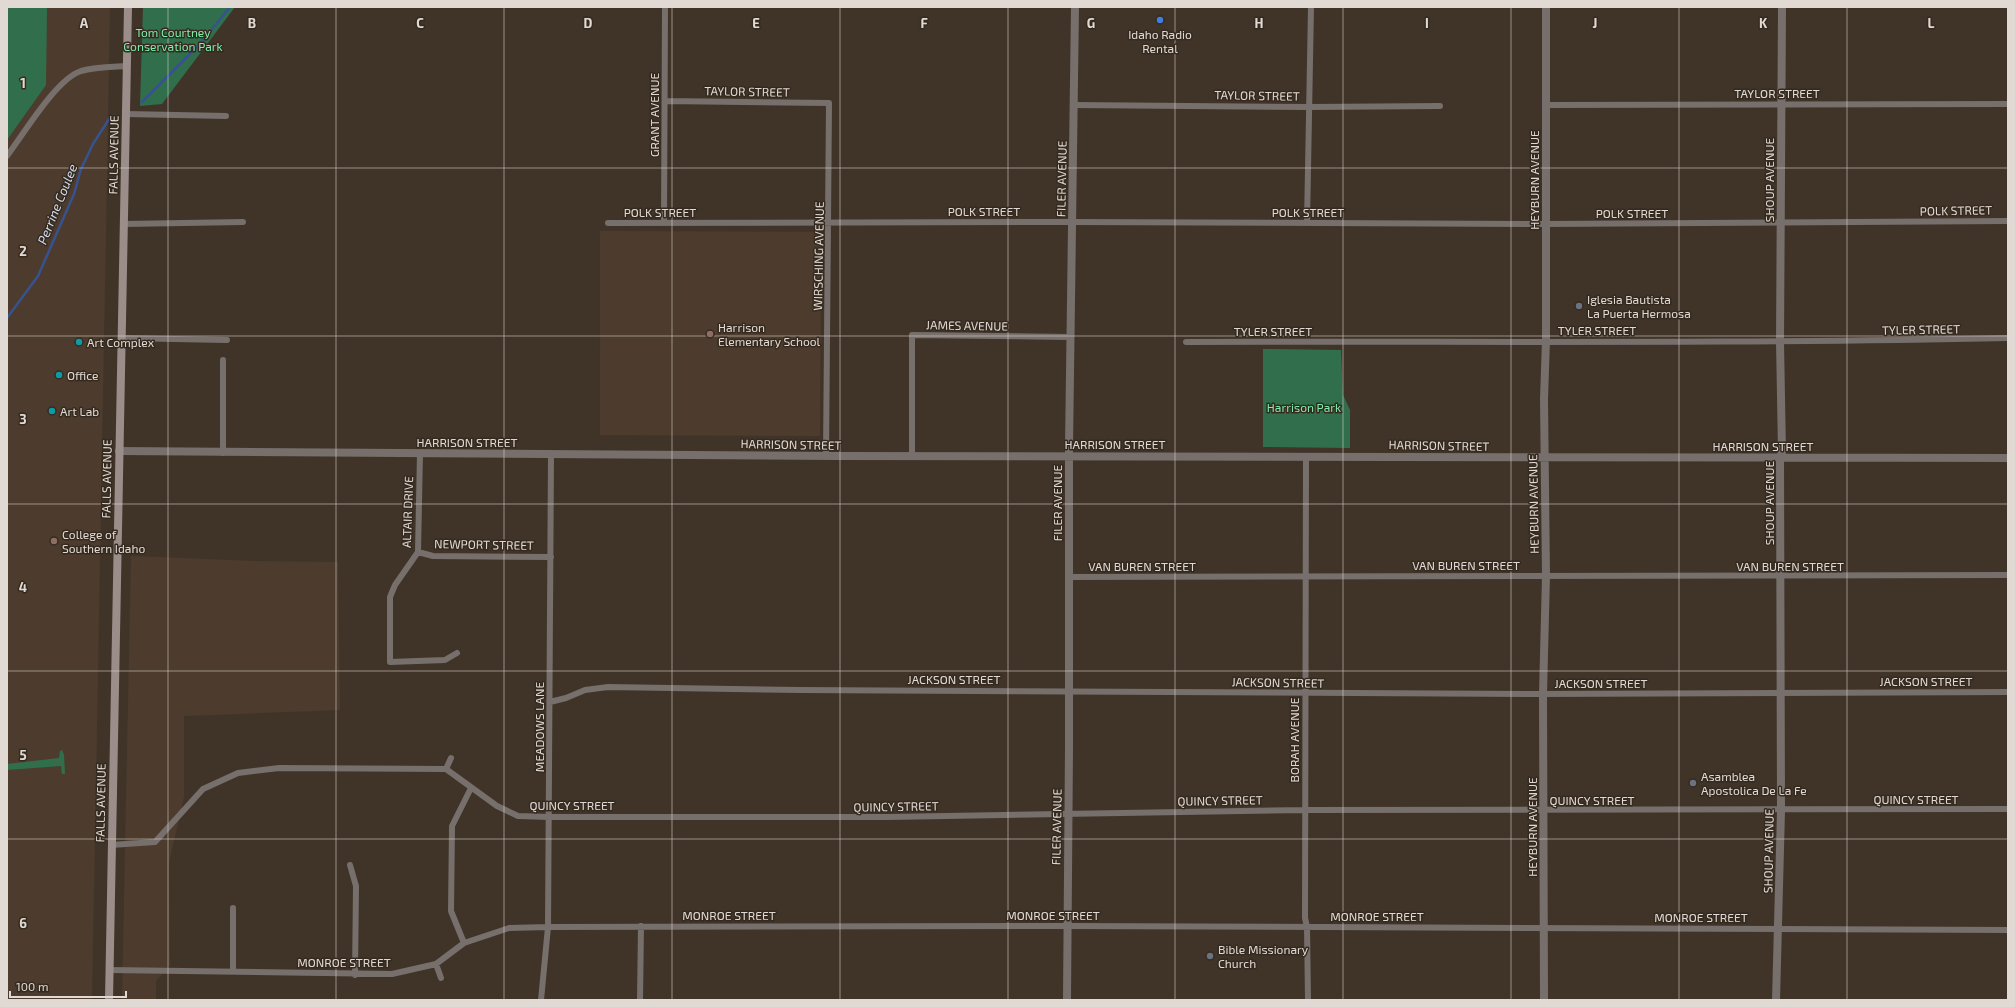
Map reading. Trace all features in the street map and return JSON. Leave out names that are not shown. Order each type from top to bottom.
[{"type":"main road","name":"FALLS AVENUE","points":[[109,1000],[128,7]]},
{"type":"street","name":"GRANT AVENUE","points":[[664,223],[665,7]]},
{"type":"street","name":"FILER AVENUE","points":[[1067,1000],[1069,690],[1068,577],[1075,7]]},
{"type":"street","points":[[1307,223],[1311,7]]},
{"type":"street","name":"HEYBURN AVENUE","points":[[1544,1000],[1543,694],[1546,576],[1544,458],[1546,340],[1546,7]]},
{"type":"street","name":"SHOUP AVENUE","points":[[1776,1000],[1781,811],[1780,458],[1782,452],[1780,342],[1782,7]]},
{"type":"street","points":[[7,156],[54,93],[67,79],[80,71],[127,66]]},
{"type":"street","name":"TAYLOR STREET","points":[[665,101],[830,103]]},
{"type":"street","name":"WIRSCHING AVENUE","points":[[826,456],[830,103]]},
{"type":"street","name":"TAYLOR STREET","points":[[1546,105],[2008,104]]},
{"type":"street","name":"TAYLOR STREET","points":[[1074,105],[1309,107],[1440,106]]},
{"type":"street","points":[[126,114],[226,116]]},
{"type":"street","name":"POLK STREET","points":[[608,223],[1072,222],[1546,224],[2008,221]]},
{"type":"street","points":[[124,224],[242,222]]},
{"type":"street","name":"JAMES AVENUE","points":[[912,456],[912,335],[1070,337]]},
{"type":"street","points":[[122,338],[227,340]]},
{"type":"street","name":"TYLER STREET","points":[[1186,342],[1546,340],[1780,342],[2008,338]]},
{"type":"street","points":[[223,360],[223,453]]},
{"type":"street","name":"HARRISON STREET","points":[[119,451],[223,453],[826,456],[2008,458]]},
{"type":"street","name":"ALTAIR DRIVE","points":[[420,454],[418,552],[395,585],[390,597],[390,662],[446,660],[457,653]]},
{"type":"street","name":"MEADOWS LANE","points":[[541,1000],[548,926],[552,454]]},
{"type":"street","name":"BORAH AVENUE","points":[[1306,456],[1305,918],[1307,927],[1308,1000]]},
{"type":"street","name":"NEWPORT STREET","points":[[418,552],[434,556],[551,557]]},
{"type":"street","name":"VAN BUREN STREET","points":[[1068,577],[1781,577],[2008,575]]},
{"type":"street","name":"JACKSON STREET","points":[[550,702],[566,698],[585,690],[608,687],[808,690],[1069,690],[1543,694],[2008,692]]},
{"type":"street","points":[[111,845],[156,842],[203,789],[238,773],[279,768],[446,769],[451,758]]},
{"type":"street","name":"QUINCY STREET","points":[[446,769],[497,806],[518,816],[549,817],[888,817],[1305,810],[1781,811],[2008,809]]},
{"type":"street","points":[[464,943],[451,911],[452,826],[471,788]]},
{"type":"street","points":[[350,865],[356,886],[355,975]]},
{"type":"street","points":[[233,908],[233,971]]},
{"type":"street","name":"MONROE STREET","points":[[109,970],[233,971],[355,975],[392,974],[436,964],[464,943],[509,928],[548,926],[1067,926],[2008,930]]},
{"type":"street","points":[[640,1000],[641,926]]},
{"type":"street","points":[[436,964],[441,978]]},
{"type":"shaded area","name":"College of Southern Idaho","points":[[7,7],[110,7],[92,1000],[7,1000]]},
{"type":"shaded area","name":"Harrison Elementary School","points":[[600,231],[821,232],[820,436],[600,435]]},
{"type":"shaded area","points":[[131,556],[252,561],[338,562],[340,710],[184,716],[184,797],[169,863],[170,965],[156,981],[156,1000],[122,1000]]},
{"type":"green space","points":[[7,7],[47,7],[46,85],[7,140]]},
{"type":"green space","name":"Tom Courtney Conservation Park","points":[[143,7],[235,7],[162,104],[140,106]]},
{"type":"green space","name":"Harrison Park","points":[[1263,349],[1341,350],[1343,395],[1350,410],[1350,448],[1263,447]]},
{"type":"green space","points":[[62,750],[64,755],[65,774],[62,774],[61,766],[7,770],[7,764],[59,758],[60,751]]},
{"type":"waterway","name":"Perrine Coulee","points":[[142,102],[200,44],[230,7]]},
{"type":"waterway","name":"Perrine Coulee","points":[[7,318],[38,276],[74,194],[81,169],[93,144],[111,116]]},
{"type":"place","name":"Idaho Radio Rental","points":[[1160,20]]},
{"type":"place","name":"Iglesia Bautista La Puerta Hermosa","points":[[1579,306]]},
{"type":"place","name":"Harrison Elementary School","points":[[710,334]]},
{"type":"place","name":"Art Complex","points":[[79,342]]},
{"type":"place","name":"Office","points":[[59,375]]},
{"type":"place","name":"Art Lab","points":[[52,411]]},
{"type":"place","name":"College of Southern Idaho","points":[[54,541]]},
{"type":"place","name":"Asamblea Apostolica De La Fe","points":[[1693,783]]},
{"type":"place","name":"Bible Missionary Church","points":[[1210,956]]}]
